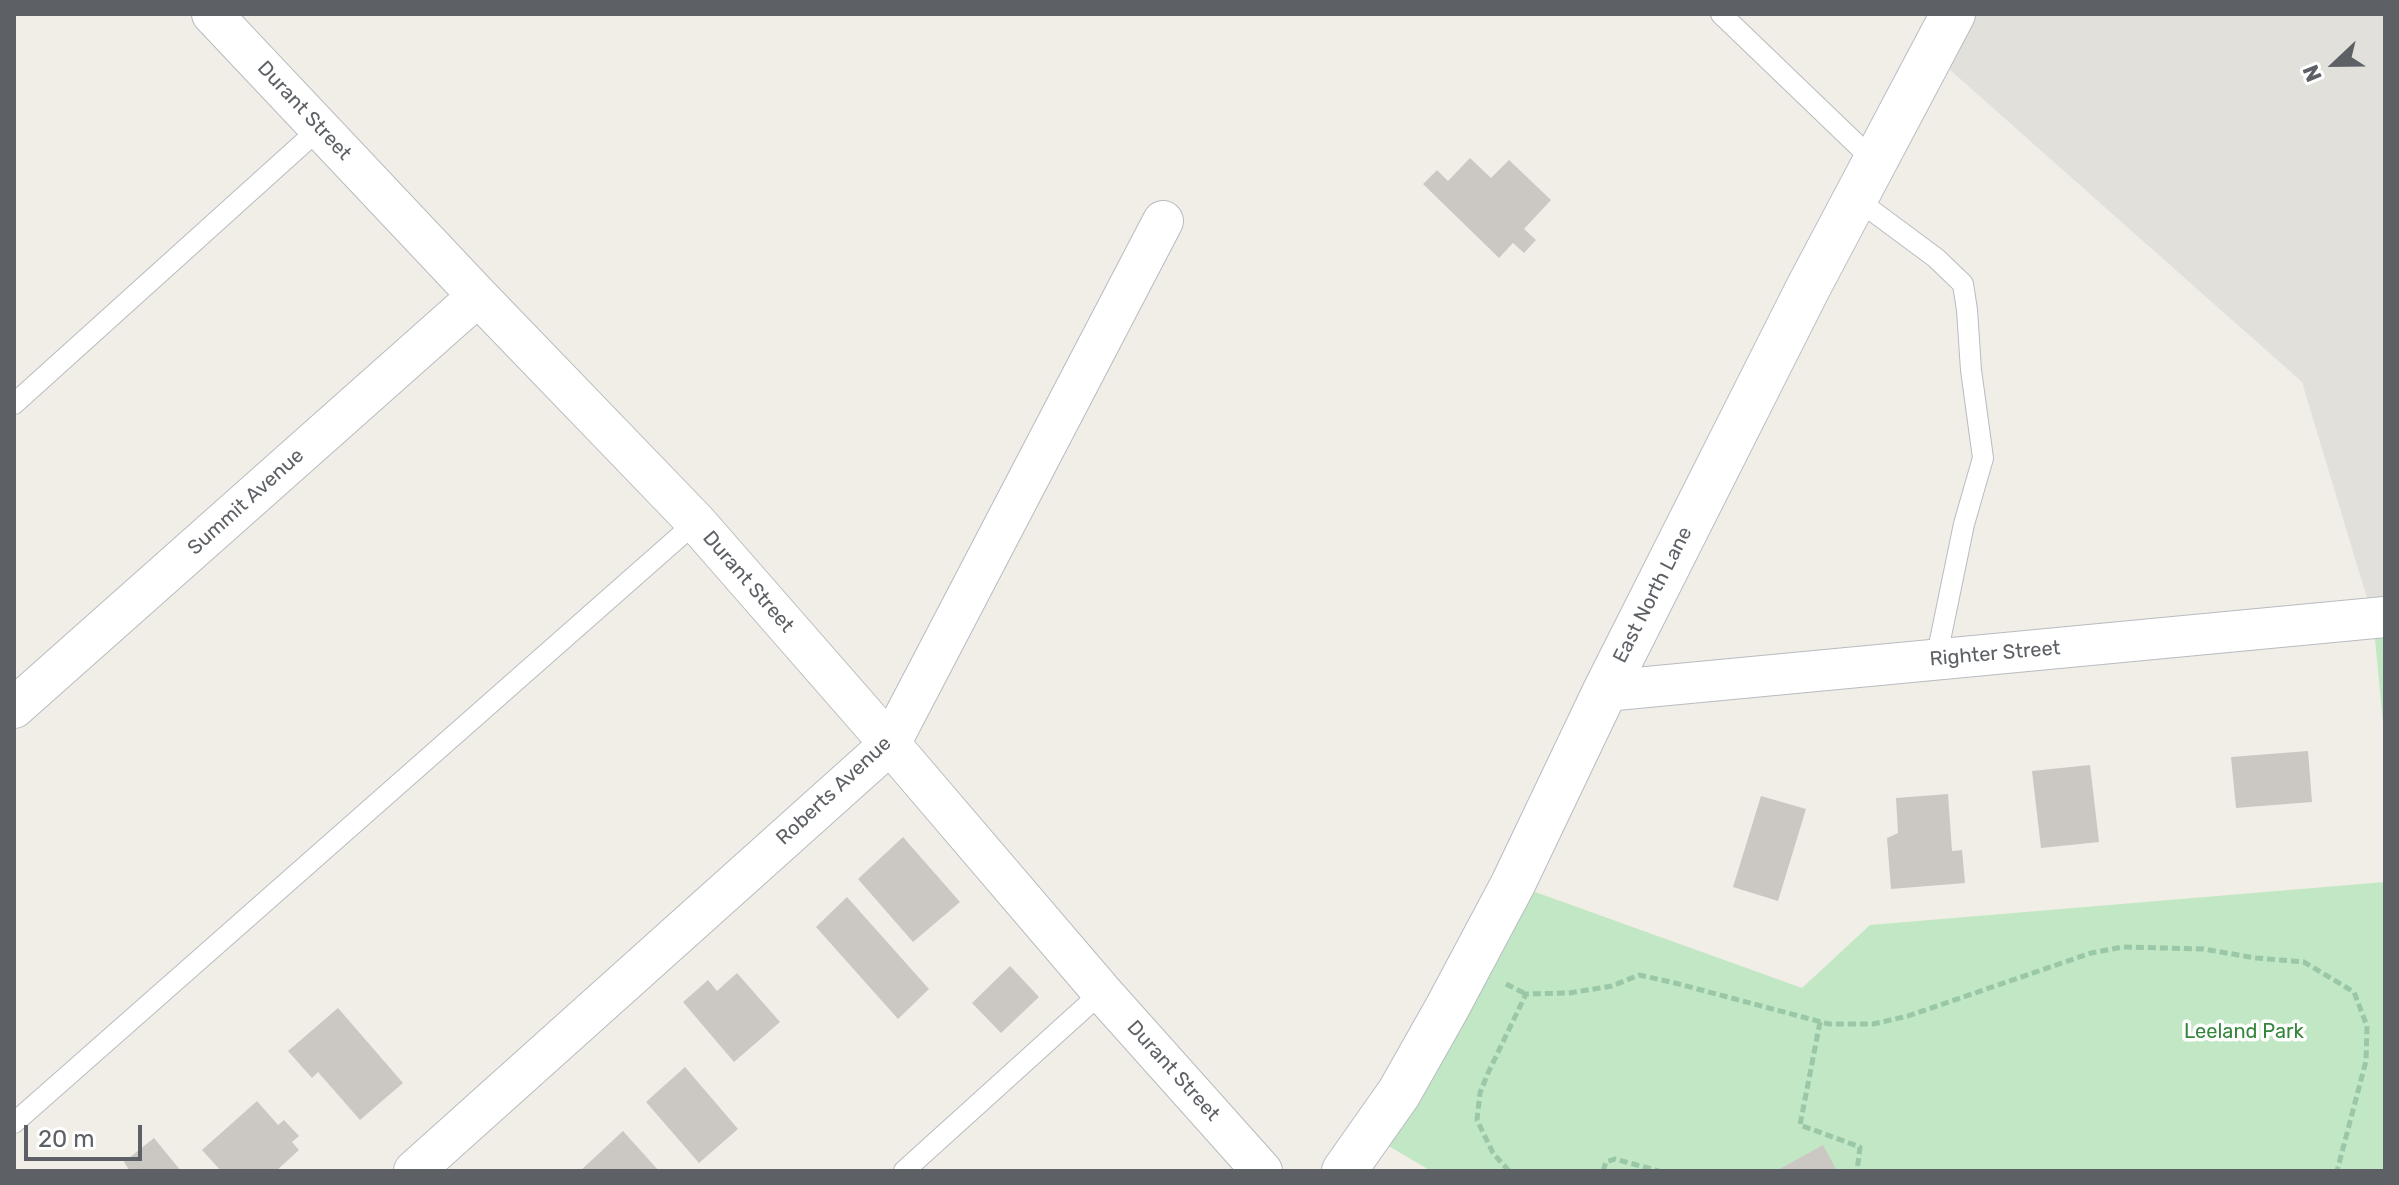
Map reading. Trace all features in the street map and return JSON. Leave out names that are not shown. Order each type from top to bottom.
[{"type":"street","name":"Durant Street","points":[[212,14],[696,522],[1102,992],[1262,1171]]},
{"type":"street","name":"East North Lane","points":[[1344,1171],[1399,1093],[1453,998],[1513,884],[1605,691],[1864,180],[1953,14]]},
{"type":"street","name":"Roberts Avenue","points":[[414,1171],[890,744],[1163,221]]},
{"type":"street","name":"Summit Avenue","points":[[14,708],[478,296]]},
{"type":"street","name":"Righter Street","points":[[1605,691],[2385,617]]},
{"type":"lane","points":[[1721,14],[1864,180],[1963,284],[1983,458],[1964,524],[1936,660]]},
{"type":"lane","points":[[14,404],[320,128]]},
{"type":"lane","points":[[14,1123],[696,522]]},
{"type":"lane","points":[[904,1171],[1102,992]]},
{"type":"path","points":[[1509,1171],[1493,1153],[1477,1120],[1480,1093],[1526,994],[1569,993],[1612,986],[1639,975],[1829,1024],[1885,1022],[2091,953],[2123,947],[2203,949],[2304,962],[2354,992],[2367,1026],[2366,1061],[2337,1171]]},
{"type":"path","points":[[1820,1022],[1800,1125],[1860,1147],[1857,1171]]},
{"type":"path","points":[[1603,1171],[1606,1162],[1615,1159],[1659,1171]]},
{"type":"shaded area","points":[[1953,14],[2385,14],[2385,617],[2373,618],[2302,382],[1931,53]]},
{"type":"green space","points":[[2373,618],[2385,618],[2385,744]]},
{"type":"green space","name":"Leeland Park","points":[[2385,882],[2385,1171],[1431,1171],[1370,1135],[1513,884],[1802,988],[1870,925]]},
{"type":"building","points":[[1470,158],[1491,178],[1509,160],[1551,200],[1524,229],[1536,240],[1524,253],[1513,243],[1499,258],[1423,184],[1437,170],[1448,181]]},
{"type":"building","points":[[2308,751],[2312,802],[2236,808],[2231,757]]},
{"type":"building","points":[[2090,765],[2099,842],[2041,848],[2032,771]]},
{"type":"building","points":[[1948,794],[1952,851],[1962,850],[1965,883],[1891,889],[1887,838],[1898,833],[1896,798]]},
{"type":"building","points":[[1761,796],[1806,809],[1778,901],[1733,887]]},
{"type":"building","points":[[903,837],[960,902],[913,942],[858,879]]},
{"type":"building","points":[[847,897],[929,989],[898,1019],[816,927]]},
{"type":"building","points":[[1010,966],[1039,997],[1001,1033],[972,1003]]},
{"type":"building","points":[[737,973],[780,1022],[734,1062],[683,1002],[708,980],[717,991]]},
{"type":"building","points":[[338,1008],[403,1083],[360,1120],[318,1072],[312,1078],[288,1051]]},
{"type":"building","points":[[685,1067],[738,1129],[699,1163],[646,1102]]},
{"type":"building","points":[[257,1101],[278,1125],[284,1120],[299,1136],[292,1142],[299,1150],[276,1171],[221,1171],[202,1150]]},
{"type":"building","points":[[623,1131],[659,1171],[580,1171]]},
{"type":"building","points":[[154,1138],[181,1171],[130,1171],[124,1162]]},
{"type":"building","points":[[1823,1145],[1837,1171],[1776,1171]]}]
